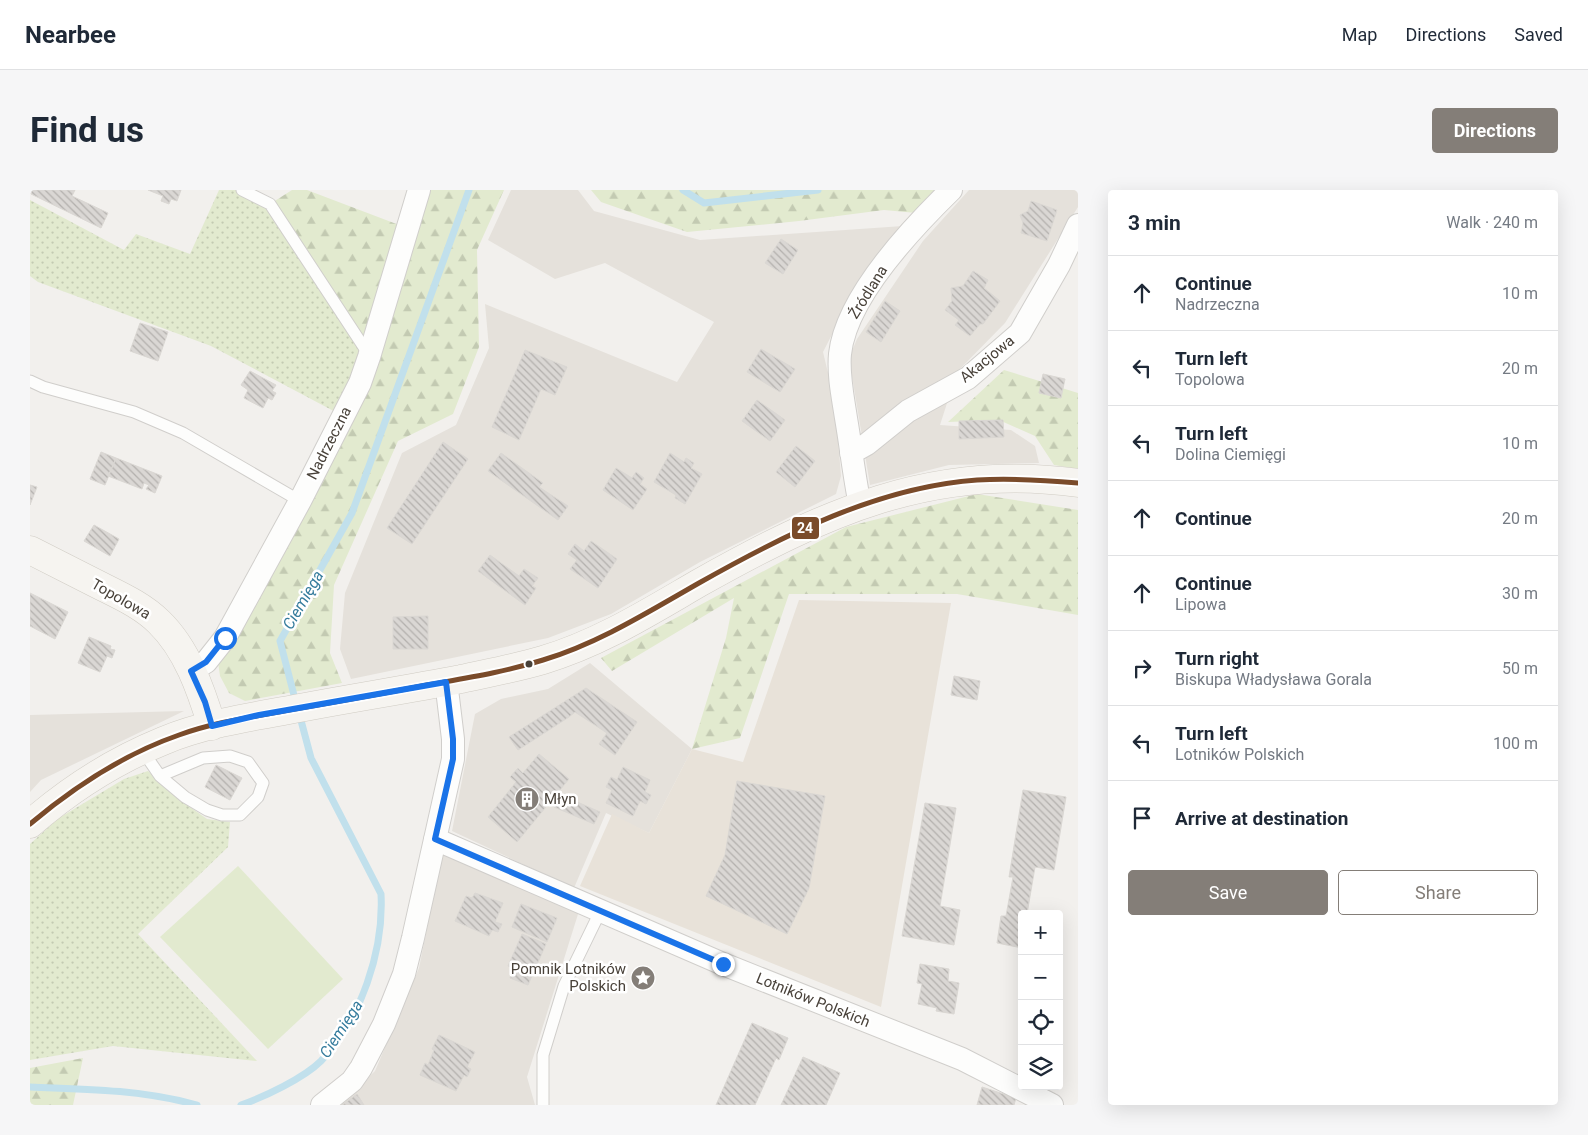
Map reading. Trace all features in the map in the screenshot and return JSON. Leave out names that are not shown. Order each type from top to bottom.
[{"type":"street","name":"Nadrzeczna","points":[[191,671],[206,662],[225,638],[300,501],[360,383],[370,357],[419,190]]},
{"type":"street","name":"Źródlana","points":[[860,505],[841,384],[840,355],[846,331],[854,311],[902,240],[951,190]]},
{"type":"street","name":"Akacjowa","points":[[852,453],[867,444],[908,411],[968,378],[1020,333],[1059,265],[1078,225]]},
{"type":"street","points":[[30,824],[51,805],[94,776],[165,740],[259,715],[446,682],[542,661],[582,647],[606,636],[786,537],[860,505],[915,489],[964,481],[1032,478],[1078,483]]},
{"type":"street","name":"Topolowa","points":[[30,550],[125,598],[150,614],[160,623],[176,642],[191,671],[205,702],[212,726]]},
{"type":"street","points":[[322,1105],[352,1081],[361,1068],[384,1024],[404,974],[453,759],[453,739],[446,682]]},
{"type":"street","name":"Lotników Polskich","points":[[435,839],[723,964],[962,1060],[1052,1105]]},
{"type":"lane","points":[[242,190],[270,204],[370,357]]},
{"type":"lane","points":[[30,381],[43,387],[134,412],[183,433],[300,501]]},
{"type":"lane","points":[[142,750],[160,776],[207,810],[222,814],[240,815],[258,797],[263,783],[248,762],[230,756],[203,758],[160,776]]},
{"type":"lane","points":[[542,1105],[543,1055],[564,986],[600,912]]},
{"type":"shaded area","points":[[511,190],[578,190],[594,211],[700,240],[903,226],[841,317],[823,352],[835,402],[841,476],[836,494],[700,562],[611,614],[548,638],[351,679],[340,649],[345,593],[402,453],[456,425],[489,348],[485,304],[677,382],[714,322],[605,263],[555,279],[488,240]]},
{"type":"shaded area","points":[[969,190],[1078,190],[1078,207],[1005,323],[957,372],[940,425],[1011,430],[1035,446],[1039,463],[949,465],[870,485],[849,358],[857,339],[923,241]]},
{"type":"shaded area","points":[[799,600],[951,603],[881,1007],[580,886],[612,814],[649,833],[692,749],[743,762]]},
{"type":"shaded area","points":[[590,663],[692,749],[649,833],[606,813],[574,888],[452,831],[475,714],[501,699],[548,689]]},
{"type":"shaded area","points":[[184,711],[41,780],[30,792],[30,715]]},
{"type":"shaded area","points":[[442,854],[449,855],[579,911],[527,1077],[535,1105],[339,1105],[375,1071],[419,968]]},
{"type":"green space","points":[[219,190],[242,190],[270,204],[369,357],[343,416],[211,346],[38,282],[30,276],[30,200],[124,250],[136,234],[190,254]]},
{"type":"green space","points":[[292,190],[307,190],[407,228],[419,190],[504,190],[477,250],[479,347],[453,414],[398,441],[334,585],[330,653],[342,683],[245,701],[229,693],[220,676],[218,662],[369,357],[270,204]]},
{"type":"green space","points":[[591,190],[951,190],[927,214],[884,210],[687,232],[601,202]]},
{"type":"green space","points":[[1004,370],[1078,393],[1078,469],[1054,465],[1035,436],[999,420],[948,422]]},
{"type":"green space","points":[[977,494],[1078,510],[1078,615],[957,594],[789,594],[740,738],[692,749],[726,638],[734,598],[612,671],[601,658],[846,527]]},
{"type":"green space","points":[[148,771],[183,802],[207,819],[230,822],[228,847],[138,934],[257,1061],[113,1046],[30,1060],[30,844],[59,818],[124,779]]},
{"type":"green space","points":[[238,866],[343,979],[268,1049],[160,937]]},
{"type":"green space","points":[[83,1058],[73,1105],[30,1105],[30,1068]]},
{"type":"building","points":[[32,190],[75,190],[72,196],[108,213],[101,228],[31,194]]},
{"type":"building","points":[[148,190],[181,190],[177,201],[171,199],[169,204],[161,201],[163,196]]},
{"type":"building","points":[[1031,201],[1057,210],[1047,241],[1021,233],[1023,223],[1020,215],[1028,211]]},
{"type":"building","points":[[781,239],[798,250],[783,274],[765,263]]},
{"type":"building","points":[[973,271],[988,280],[984,288],[1000,301],[983,324],[980,324],[970,336],[955,325],[959,320],[945,310],[952,301],[951,288],[963,286]]},
{"type":"building","points":[[885,301],[900,311],[881,342],[866,332]]},
{"type":"building","points":[[140,323],[168,332],[158,361],[130,351]]},
{"type":"building","points":[[761,349],[795,369],[780,392],[747,372]]},
{"type":"building","points":[[525,350],[567,367],[555,395],[541,389],[519,440],[492,427]]},
{"type":"building","points":[[250,371],[276,385],[272,391],[276,393],[272,400],[268,398],[263,408],[244,398],[248,390],[241,385]]},
{"type":"building","points":[[1043,374],[1065,379],[1061,398],[1039,393]]},
{"type":"building","points":[[757,400],[785,420],[770,441],[742,421]]},
{"type":"building","points":[[1003,420],[1004,437],[959,439],[959,421]]},
{"type":"building","points":[[443,442],[468,459],[412,544],[387,528]]},
{"type":"building","points":[[796,446],[815,461],[795,487],[776,472]]},
{"type":"building","points":[[101,452],[116,458],[105,485],[90,479]]},
{"type":"building","points":[[501,453],[543,483],[539,487],[568,506],[558,520],[488,471]]},
{"type":"building","points":[[670,453],[684,462],[686,458],[694,463],[691,468],[702,474],[685,504],[675,498],[676,495],[654,482]]},
{"type":"building","points":[[116,458],[162,476],[155,493],[146,489],[149,485],[144,483],[142,489],[108,476]]},
{"type":"building","points":[[616,468],[632,478],[636,472],[644,478],[640,484],[647,489],[633,510],[603,490]]},
{"type":"building","points":[[30,485],[37,487],[30,505]]},
{"type":"building","points":[[94,525],[119,539],[110,556],[84,541]]},
{"type":"building","points":[[591,541],[617,559],[598,588],[570,569],[577,560],[568,554],[575,544],[584,551]]},
{"type":"building","points":[[490,555],[519,576],[524,569],[538,578],[532,586],[536,588],[525,605],[478,571]]},
{"type":"building","points":[[30,593],[68,612],[55,639],[30,626]]},
{"type":"building","points":[[428,616],[428,649],[393,649],[393,617]]},
{"type":"building","points":[[89,637],[111,646],[110,649],[115,650],[112,658],[107,656],[100,672],[78,663]]},
{"type":"building","points":[[954,676],[980,681],[977,700],[951,695]]},
{"type":"building","points":[[586,688],[637,722],[615,755],[599,744],[607,733],[575,712],[518,750],[509,737]]},
{"type":"building","name":"Młyn","points":[[539,754],[569,779],[517,842],[488,817],[516,782],[510,777],[518,768],[523,773]]},
{"type":"building","points":[[216,765],[242,778],[230,800],[205,787]]},
{"type":"building","points":[[623,767],[650,780],[645,792],[651,795],[646,804],[640,801],[633,816],[606,803],[612,790],[606,787],[611,777],[617,780]]},
{"type":"building","points":[[737,781],[825,796],[809,888],[787,934],[706,896],[725,855]]},
{"type":"building","points":[[1023,790],[1066,797],[1054,870],[1035,867],[1028,910],[1018,910],[1018,947],[997,943],[1001,916],[1006,916],[1013,877],[1009,877]]},
{"type":"building","points":[[559,794],[600,812],[594,824],[554,807]]},
{"type":"building","points":[[925,803],[956,808],[940,906],[960,910],[954,945],[902,936]]},
{"type":"building","points":[[475,893],[503,903],[495,922],[502,924],[498,932],[492,930],[489,936],[455,921],[466,896],[472,898]]},
{"type":"building","points":[[521,904],[557,918],[547,942],[512,927]]},
{"type":"building","points":[[522,934],[546,944],[528,985],[510,978],[514,968],[508,966]]},
{"type":"building","points":[[920,964],[949,969],[948,981],[959,983],[954,1014],[936,1011],[937,1008],[918,1004],[922,984],[917,983]]},
{"type":"building","points":[[752,1023],[788,1038],[779,1060],[776,1058],[755,1105],[716,1105]]},
{"type":"building","points":[[439,1035],[475,1052],[467,1067],[471,1069],[467,1077],[464,1075],[456,1091],[420,1075],[425,1063],[428,1065],[434,1050],[432,1049]]},
{"type":"building","points":[[803,1057],[840,1073],[826,1105],[781,1105]]},
{"type":"building","points":[[982,1087],[1016,1098],[1014,1105],[977,1105]]},
{"type":"building","points":[[357,1094],[364,1105],[342,1105]]},
{"type":"waterway","name":"Ciemięga","points":[[296,703],[280,641],[352,513],[469,190]]},
{"type":"waterway","name":"Ciemięga","points":[[683,190],[704,203],[818,190]]},
{"type":"waterway","name":"Ciemięga","points":[[241,1105],[272,1092],[305,1074],[321,1061],[348,1025],[358,1005],[374,961],[379,938],[381,894],[311,758],[299,713]]},
{"type":"waterway","name":"Ciemięga","points":[[30,1087],[135,1093],[197,1105]]},
{"type":"transit line","name":"24","points":[[30,824],[64,797],[119,762],[159,743],[193,730],[220,723],[514,668],[564,653],[604,636],[731,565],[798,531],[868,503],[940,484],[977,480],[1002,479],[1078,483]]},
{"type":"place","name":"Młyn","points":[[527,799]]},
{"type":"place","name":"Pomnik Lotników Polskich","points":[[643,978]]},
{"type":"route","points":[[225,638],[206,662],[191,671],[205,702],[212,726],[259,715],[446,682],[454,750],[435,839],[723,964]]}]
